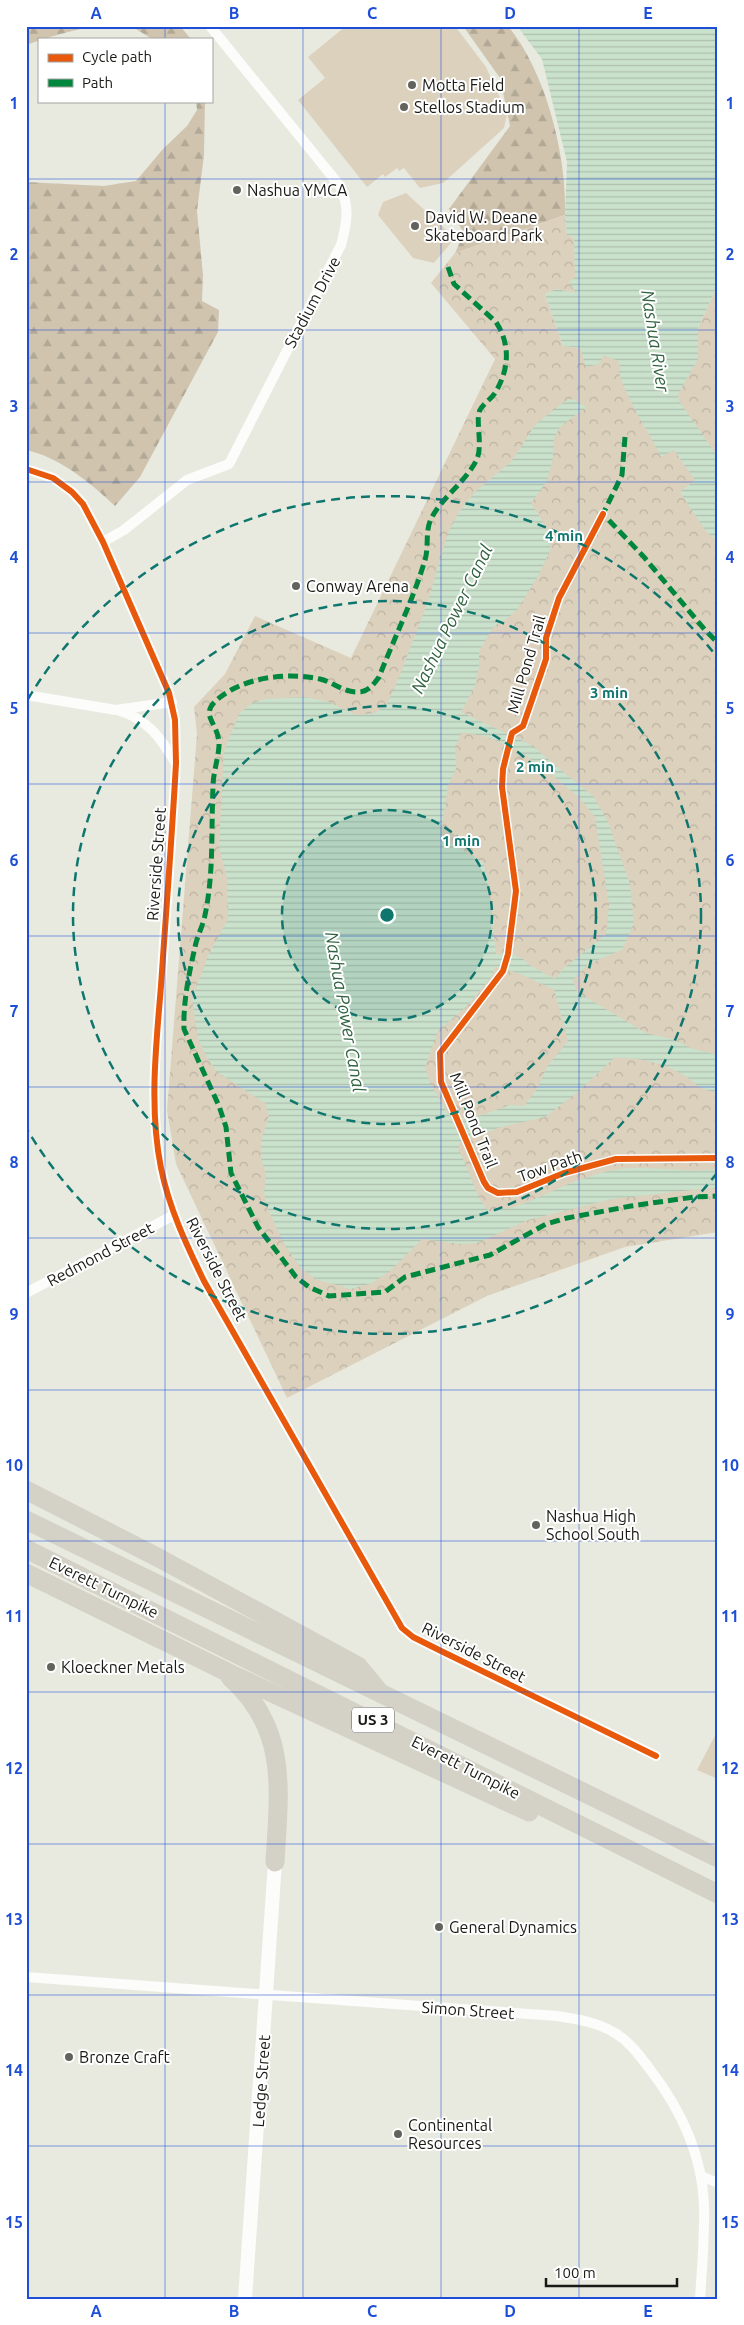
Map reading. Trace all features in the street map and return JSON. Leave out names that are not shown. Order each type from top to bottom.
[{"type":"highway","points":[[26,1490],[157,1557],[358,1666],[383,1696]]},
{"type":"highway","name":"Everett Turnpike","points":[[26,1520],[718,1858]]},
{"type":"highway","name":"Everett Turnpike","points":[[26,1548],[718,1895]]},
{"type":"highway","points":[[26,1573],[213,1665],[502,1800],[718,1895]]},
{"type":"highway","points":[[213,1665],[234,1681],[254,1704],[267,1726],[274,1746],[279,1784],[275,1862]]},
{"type":"street","name":"Stadium Drive","points":[[104,542],[124,530],[187,480],[229,464],[341,245],[346,226],[347,206],[340,186],[210,26]]},
{"type":"street","name":"Riverside Street","points":[[26,469],[53,478],[72,492],[83,504],[104,542],[172,702],[176,736],[176,763],[157,1046],[155,1119],[161,1168],[174,1215],[204,1280],[402,1628],[413,1637],[449,1656],[656,1756]]},
{"type":"street","points":[[26,695],[116,710],[133,716],[147,724],[162,740],[176,763]]},
{"type":"street","points":[[116,710],[172,702]]},
{"type":"street","name":"Redmond Street","points":[[26,1292],[174,1215]]},
{"type":"street","name":"Ledge Street","points":[[245,2299],[275,1862]]},
{"type":"street","name":"Simon Street","points":[[26,1977],[557,2016],[597,2024],[616,2033],[633,2046],[664,2088],[692,2141],[701,2176],[704,2203],[700,2299]]},
{"type":"street","points":[[701,2176],[718,2183]]},
{"type":"green space","points":[[26,26],[100,26],[71,31],[47,38],[38,38],[38,41],[26,45]]},
{"type":"green space","points":[[131,26],[180,26],[190,38],[150,38]]},
{"type":"green space","name":"Stellos Stadium","points":[[346,26],[455,26],[486,67],[507,114],[504,128],[443,183],[420,188],[404,168],[399,171],[397,168],[385,177],[383,174],[367,187],[298,100],[325,78],[308,57]]},
{"type":"green space","points":[[463,26],[508,26],[533,67],[552,116],[558,141],[565,192],[565,215],[455,253],[464,233],[449,209],[510,126],[500,78]]},
{"type":"green space","points":[[196,102],[205,102],[204,155],[197,211],[203,275],[202,301],[219,310],[218,332],[140,477],[115,506],[74,472],[50,458],[26,450],[26,182],[104,186],[136,181],[163,149],[187,126],[197,110]]},
{"type":"green space","name":"David W. Deane Skateboard Park","points":[[406,193],[455,238],[434,263],[413,258],[378,215],[383,202]]},
{"type":"green space","points":[[565,215],[567,235],[574,238],[576,293],[556,289],[545,294],[563,346],[580,348],[698,328],[718,284],[718,1232],[625,1247],[487,1296],[287,1398],[176,1164],[167,1110],[197,734],[194,707],[225,674],[255,616],[351,658],[495,359],[431,283],[455,253]]},
{"type":"green space","points":[[718,1730],[718,1779],[697,1770]]},
{"type":"water","name":"Nashua River","points":[[517,26],[718,26],[718,284],[698,328],[698,359],[678,394],[679,401],[718,457],[718,542],[705,530],[680,492],[695,480],[674,450],[661,457],[627,393],[618,370],[621,369],[618,361],[604,355],[599,364],[586,367],[580,348],[563,346],[545,294],[556,289],[576,293],[569,282],[575,277],[574,238],[567,235],[565,215],[567,162],[542,59]]},
{"type":"water","name":"Nashua Power Canal","points":[[573,399],[586,407],[560,427],[554,438],[553,458],[547,481],[531,503],[544,524],[551,549],[538,576],[517,610],[494,626],[479,651],[479,667],[475,686],[461,712],[531,745],[594,797],[608,822],[630,884],[634,923],[622,950],[588,964],[573,980],[577,992],[646,1033],[672,1039],[691,1048],[718,1055],[718,1088],[715,1092],[703,1089],[671,1068],[655,1063],[631,1058],[614,1058],[579,1091],[545,1117],[501,1127],[460,1142],[458,1150],[484,1206],[490,1212],[498,1209],[512,1208],[587,1177],[617,1169],[718,1169],[718,1187],[612,1199],[528,1220],[477,1243],[460,1244],[422,1239],[390,1271],[372,1283],[351,1289],[315,1279],[300,1267],[285,1246],[268,1209],[264,1192],[266,1174],[261,1158],[261,1141],[269,1116],[265,1103],[217,1072],[206,1056],[198,1038],[192,999],[208,956],[228,919],[227,878],[219,847],[224,751],[239,714],[252,703],[266,699],[305,697],[329,702],[356,715],[375,713],[386,705],[394,690],[427,604],[448,533],[459,512],[476,491],[511,462],[536,424],[565,401]],"holes":[[[462,732],[488,737],[513,748],[540,765],[579,797],[595,817],[609,905],[606,934],[563,969],[555,979],[514,955],[496,954],[488,879],[483,862],[450,843],[441,834],[448,785],[456,769],[455,747]],[[495,967],[518,973],[554,989],[568,1041],[547,1067],[537,1089],[524,1106],[510,1105],[482,1115],[453,1122],[430,1083],[425,1067],[438,1031],[467,1006],[492,976]]]},
{"type":"marked path","points":[[448,267],[454,284],[496,322],[501,331],[506,349],[505,366],[500,384],[480,410],[478,419],[479,453],[477,459],[467,475],[435,511],[431,519],[428,529],[426,555],[415,590],[379,677],[370,687],[362,692],[354,692],[320,679],[298,676],[274,677],[241,685],[219,698],[212,705],[209,711],[210,717],[216,729],[219,746],[213,782],[210,883],[205,915],[196,943],[189,978],[184,1009],[184,1029],[219,1106],[226,1127],[231,1173],[258,1227],[296,1277],[309,1287],[329,1296],[385,1292],[405,1277],[490,1255],[546,1224],[567,1218],[631,1206],[694,1197],[718,1196]]},
{"type":"marked path","points":[[625,437],[622,475],[603,514],[643,556],[718,643]]},
{"type":"cycle path","points":[[26,469],[53,478],[72,492],[83,504],[103,542],[169,693],[175,720],[176,763],[156,1054],[155,1123],[164,1183],[173,1212],[204,1281],[402,1628],[413,1637],[656,1756]]},
{"type":"cycle path","name":"Mill Pond Trail","points":[[603,514],[559,598],[546,638],[546,659],[523,726],[512,733],[503,769],[502,787],[516,891],[508,954],[503,971],[440,1053],[441,1082],[484,1182],[488,1188],[498,1193],[517,1192],[564,1173],[616,1159],[718,1158]]},
{"type":"place","name":"Motta Field","points":[[412,85]]},
{"type":"place","name":"Stellos Stadium","points":[[404,107]]},
{"type":"place","name":"Nashua YMCA","points":[[237,190]]},
{"type":"place","name":"David W. Deane Skateboard Park","points":[[415,226]]},
{"type":"place","name":"Conway Arena","points":[[296,586]]},
{"type":"place","name":"Nashua High School South","points":[[536,1525]]},
{"type":"place","name":"Kloeckner Metals","points":[[51,1667]]},
{"type":"place","name":"General Dynamics","points":[[439,1927]]},
{"type":"place","name":"Bronze Craft","points":[[69,2057]]},
{"type":"place","name":"Continental Resources","points":[[398,2134]]}]
